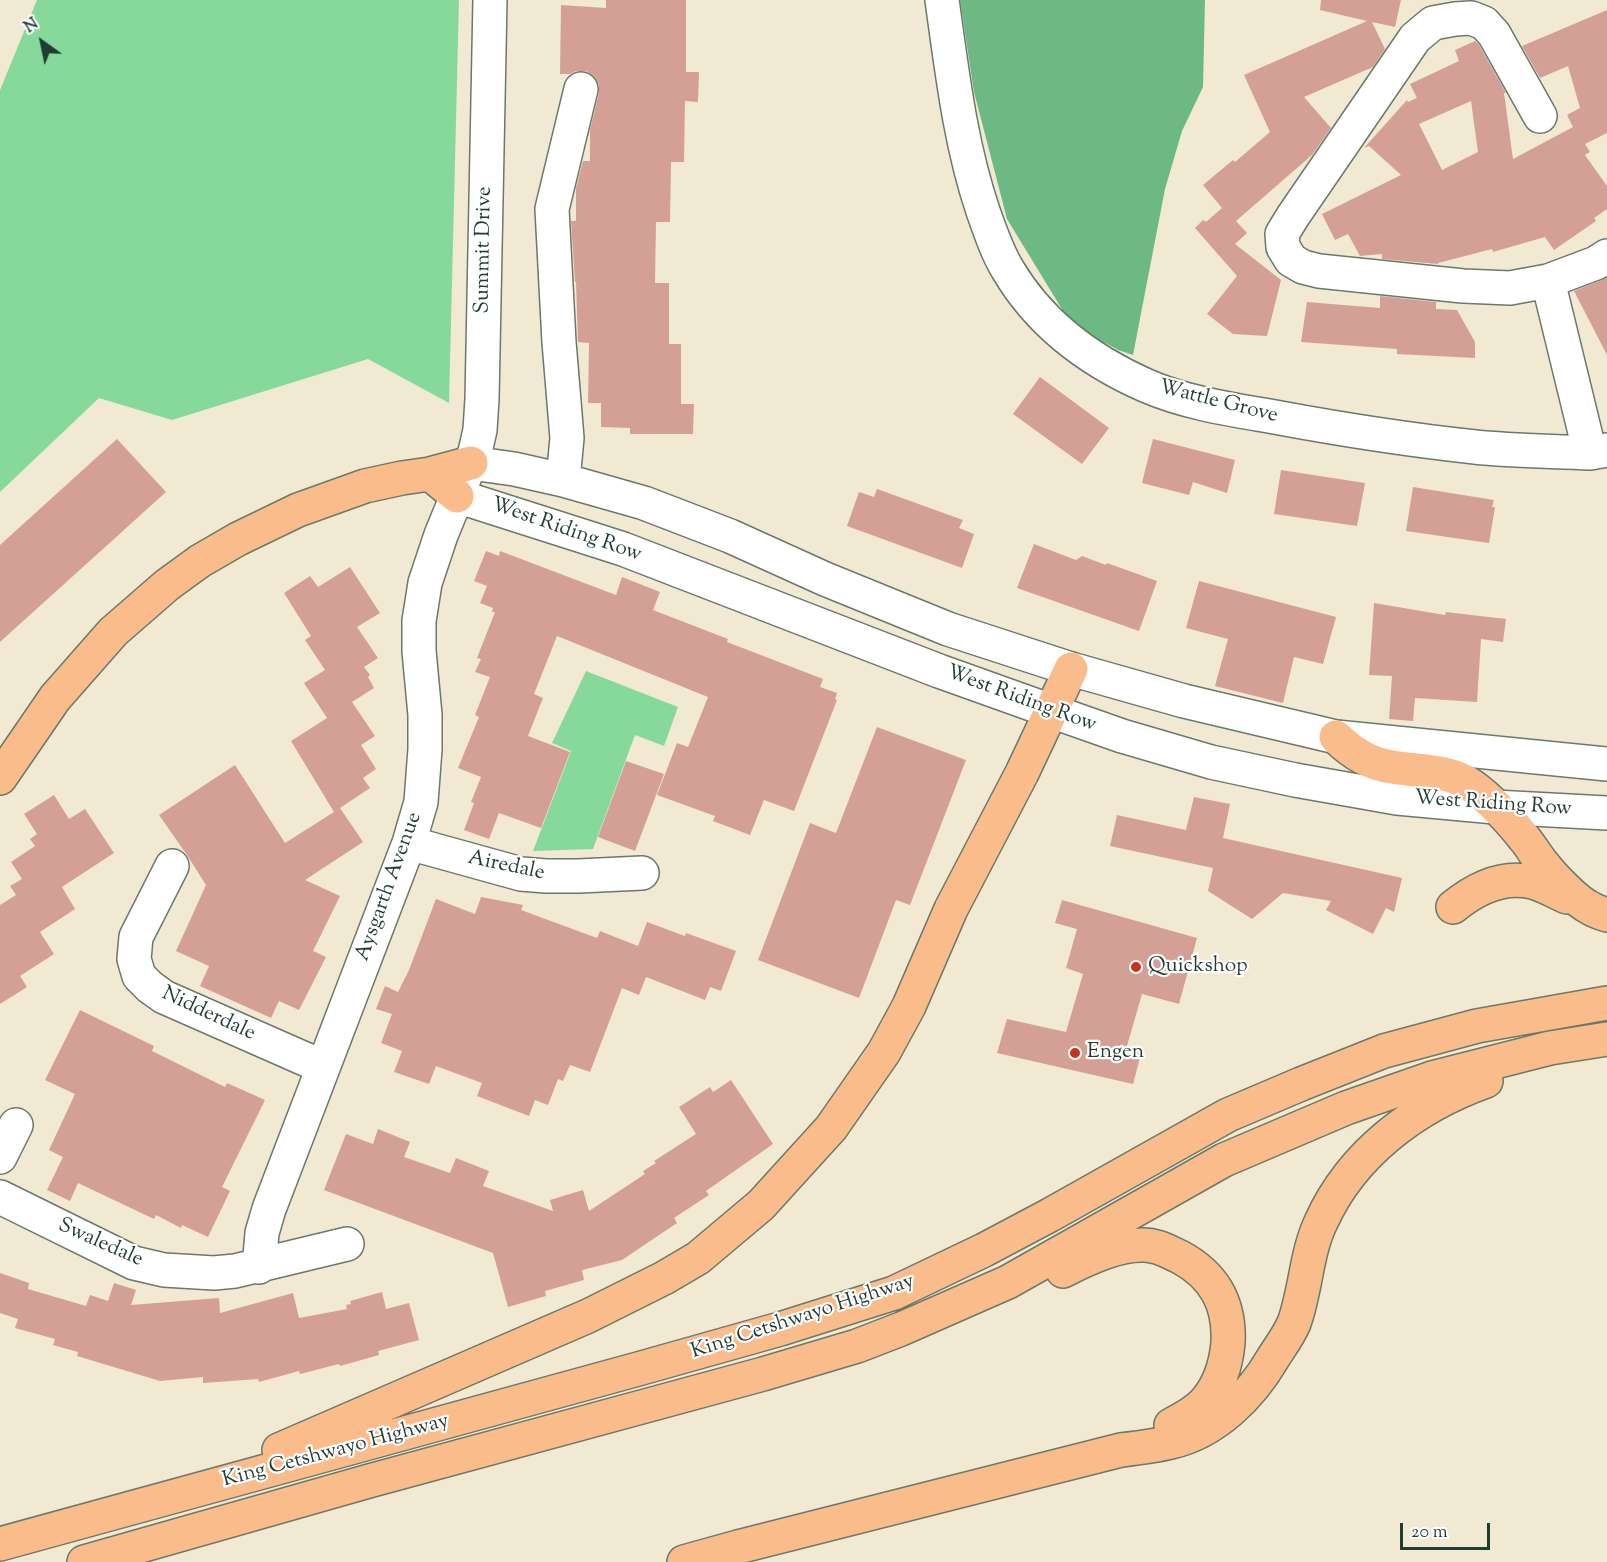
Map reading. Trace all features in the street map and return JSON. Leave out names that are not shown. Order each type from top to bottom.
[{"type":"main road","points":[[0,778],[55,698],[113,632],[167,585],[200,561],[238,539],[298,510],[365,486],[430,474],[471,463]]},
{"type":"main road","points":[[430,474],[458,496]]},
{"type":"main road","points":[[173,1496],[588,1316],[664,1278],[698,1258],[761,1205],[831,1128],[884,1052],[909,1006],[951,909],[1022,773],[1071,669]]},
{"type":"main road","points":[[1336,737],[1349,749],[1374,762],[1390,767],[1440,772],[1459,778],[1471,785],[1524,838],[1556,880],[1598,911]]},
{"type":"main road","points":[[1453,907],[1467,895],[1481,888],[1499,882],[1521,880],[1534,882],[1598,911]]},
{"type":"main road","name":"King Cetshwayo Highway","points":[[0,1544],[703,1351],[894,1293],[1041,1220],[1228,1115],[1301,1084],[1384,1051],[1477,1026],[1607,1003]]},
{"type":"main road","points":[[684,1562],[1121,1450],[1172,1442],[1198,1432],[1241,1402],[1266,1370],[1293,1324],[1314,1238],[1330,1204],[1359,1163],[1385,1138],[1416,1114],[1440,1101],[1479,1084],[1607,1039]]},
{"type":"main road","name":"King Cetshwayo Highway","points":[[84,1562],[369,1481],[764,1374],[857,1346],[1008,1282],[1224,1160],[1346,1108],[1453,1072],[1550,1048],[1607,1039]]},
{"type":"main road","points":[[901,1329],[952,1320],[1070,1267],[1125,1247],[1142,1245],[1159,1247],[1185,1260],[1202,1273],[1216,1289],[1226,1308],[1227,1349],[1220,1381],[1204,1403],[1187,1417],[1121,1450]]},
{"type":"street","name":"Summit Drive","points":[[458,496],[471,463],[480,430],[483,399],[490,0]]},
{"type":"street","name":"Wattle Grove","points":[[942,0],[962,137],[974,185],[990,230],[1007,269],[1025,295],[1053,327],[1083,350],[1113,369],[1148,386],[1182,399],[1222,408],[1348,431],[1466,446],[1598,451]]},
{"type":"street","points":[[1540,116],[1494,33],[1484,23],[1471,18],[1433,23],[1415,38],[1293,216],[1282,234],[1283,247],[1291,260],[1303,267],[1319,271],[1463,286],[1510,288],[1548,281],[1596,263],[1607,256]]},
{"type":"street","points":[[563,480],[567,438],[552,209],[581,89]]},
{"type":"street","points":[[1548,281],[1598,451]]},
{"type":"street","name":"West Riding Row","points":[[471,463],[514,469],[563,480],[644,503],[730,536],[825,579],[948,629],[1071,669],[1184,701],[1336,737],[1607,764]]},
{"type":"street","name":"West Riding Row","points":[[458,496],[623,549],[1051,711],[1122,736],[1211,762],[1397,798],[1495,807],[1607,813]]},
{"type":"street","name":"Aysgarth Avenue","points":[[259,1266],[262,1233],[269,1209],[409,843],[420,802],[424,774],[425,715],[419,651],[419,621],[425,584],[441,535],[458,496]]},
{"type":"street","points":[[899,655],[915,616]]},
{"type":"street","name":"Airedale","points":[[409,843],[521,874],[579,876],[642,873]]},
{"type":"street","name":"Nidderdale","points":[[172,866],[136,937],[134,959],[140,976],[164,997],[323,1067]]},
{"type":"street","points":[[0,1157],[15,1125]]},
{"type":"street","name":"Swaledale","points":[[0,1197],[134,1263],[164,1270],[214,1273],[235,1271],[347,1244]]},
{"type":"green space","points":[[37,0],[459,0],[449,403],[368,359],[172,420],[99,398],[0,492],[0,90]]},
{"type":"green space","points":[[960,0],[1205,0],[1203,87],[1182,131],[1165,189],[1133,355],[1118,350],[1071,324],[1007,219],[974,92]]},
{"type":"green space","points":[[586,671],[678,707],[664,746],[635,735],[593,849],[533,851],[571,751],[552,743]]},
{"type":"building","points":[[606,0],[686,0],[686,72],[699,72],[698,102],[685,101],[684,162],[671,162],[670,222],[656,222],[655,283],[669,283],[669,344],[681,344],[681,404],[694,404],[693,434],[630,434],[630,428],[601,427],[601,403],[588,403],[589,343],[578,342],[571,221],[576,221],[576,188],[583,161],[590,161],[590,130],[599,84],[594,76],[586,71],[560,74],[561,5],[606,8]]},
{"type":"building","points":[[1321,0],[1401,0],[1395,27],[1372,22],[1385,49],[1373,67],[1304,97],[1331,128],[1312,155],[1236,221],[1247,233],[1235,244],[1281,280],[1267,336],[1233,334],[1207,314],[1237,276],[1195,228],[1222,208],[1203,185],[1233,160],[1235,162],[1270,132],[1244,75],[1367,21],[1320,10]]},
{"type":"building","points":[[1607,10],[1607,133],[1585,144],[1590,152],[1585,155],[1607,186],[1607,209],[1594,218],[1596,221],[1554,250],[1545,237],[1493,252],[1492,249],[1438,264],[1382,259],[1382,254],[1360,256],[1348,234],[1335,240],[1322,214],[1401,175],[1369,146],[1364,148],[1407,100],[1408,102],[1417,98],[1410,84],[1459,61],[1455,50],[1475,41],[1506,93],[1504,93],[1513,159],[1573,127],[1567,115],[1580,108],[1568,66],[1540,78],[1522,46]],"holes":[[[1471,101],[1478,152],[1442,170],[1419,124]]]},
{"type":"building","points":[[1607,278],[1607,355],[1574,291]]},
{"type":"building","points":[[1380,296],[1436,302],[1436,309],[1457,310],[1475,342],[1475,358],[1397,354],[1397,349],[1301,342],[1307,302],[1380,308]]},
{"type":"building","points":[[1040,377],[1109,428],[1082,464],[1013,414]]},
{"type":"building","points":[[117,439],[166,492],[0,642],[0,545]]},
{"type":"building","points":[[1153,439],[1235,460],[1227,493],[1193,482],[1189,495],[1142,483]]},
{"type":"building","points":[[1281,470],[1365,483],[1357,526],[1274,514]]},
{"type":"building","points":[[1413,487],[1494,500],[1492,507],[1495,507],[1489,543],[1406,531]]},
{"type":"building","points":[[877,489],[963,520],[959,528],[974,534],[962,568],[847,526],[859,492],[874,497]]},
{"type":"building","points":[[1034,544],[1076,560],[1082,556],[1157,581],[1139,631],[1017,588]]},
{"type":"building","points":[[486,551],[499,556],[500,551],[616,595],[622,577],[660,592],[653,610],[728,639],[727,642],[823,679],[820,687],[837,693],[835,699],[837,700],[794,811],[764,800],[750,835],[713,821],[715,816],[657,795],[677,743],[688,747],[708,697],[557,636],[534,694],[543,698],[528,736],[570,752],[541,828],[499,813],[489,839],[464,830],[474,803],[471,802],[481,777],[458,768],[479,717],[475,715],[490,677],[475,672],[481,659],[477,658],[495,612],[492,612],[493,608],[480,603],[487,586],[474,581]]},
{"type":"building","points":[[350,567],[380,613],[357,627],[378,658],[364,667],[370,675],[368,677],[374,688],[352,702],[375,736],[361,745],[376,769],[363,778],[370,788],[340,808],[363,842],[305,880],[340,896],[313,951],[326,957],[299,1010],[279,1001],[271,1018],[200,986],[209,966],[176,951],[206,885],[159,815],[235,765],[285,843],[334,812],[291,741],[327,718],[304,683],[325,670],[305,640],[311,636],[284,593],[310,576],[318,587]]},
{"type":"building","points":[[1199,581],[1336,617],[1323,664],[1294,657],[1283,703],[1215,686],[1228,639],[1186,628]]},
{"type":"building","points":[[1374,603],[1445,615],[1446,612],[1506,619],[1503,642],[1481,639],[1477,702],[1415,698],[1413,721],[1389,719],[1392,676],[1369,675]]},
{"type":"building","points":[[877,727],[966,760],[910,905],[896,900],[859,998],[758,960],[810,823],[836,833]]},
{"type":"building","points":[[626,761],[664,774],[635,851],[598,837]]},
{"type":"building","points":[[54,795],[69,819],[85,809],[114,853],[62,887],[75,909],[40,932],[54,954],[20,976],[27,987],[0,1004],[0,905],[16,895],[10,886],[22,879],[11,862],[35,846],[30,839],[37,834],[24,814]]},
{"type":"building","points":[[1194,797],[1230,804],[1223,838],[1402,878],[1394,912],[1386,908],[1373,934],[1326,910],[1331,901],[1283,893],[1252,919],[1208,891],[1213,868],[1110,846],[1117,815],[1186,830]]},
{"type":"building","points":[[481,897],[523,905],[521,910],[597,938],[600,931],[638,946],[647,922],[736,951],[721,991],[710,987],[705,1000],[646,977],[639,995],[622,988],[590,1072],[570,1065],[563,1081],[558,1079],[548,1105],[535,1100],[529,1116],[477,1096],[482,1083],[436,1066],[429,1084],[394,1072],[402,1051],[381,1043],[392,1014],[376,1009],[385,986],[398,992],[409,970],[436,899],[475,914]]},
{"type":"building","points":[[1062,900],[1197,938],[1179,1004],[1142,994],[1127,1046],[1142,1050],[1133,1084],[997,1053],[1007,1019],[1066,1032],[1083,974],[1066,968],[1077,929],[1055,923]]},
{"type":"building","points":[[80,1010],[154,1046],[152,1051],[225,1087],[227,1083],[265,1100],[222,1187],[230,1191],[208,1237],[182,1225],[181,1228],[156,1215],[154,1219],[78,1183],[70,1201],[47,1190],[63,1157],[49,1150],[75,1094],[45,1080]]},
{"type":"building","points":[[731,1080],[773,1144],[706,1191],[709,1195],[674,1218],[677,1223],[622,1260],[582,1270],[584,1280],[545,1291],[546,1296],[508,1307],[493,1253],[324,1190],[346,1134],[373,1144],[378,1129],[410,1142],[404,1157],[450,1173],[456,1158],[489,1171],[483,1186],[553,1211],[550,1200],[583,1190],[589,1211],[645,1174],[643,1171],[656,1163],[654,1161],[696,1134],[679,1107],[710,1087],[713,1092]]},
{"type":"building","points":[[0,1273],[29,1283],[28,1289],[86,1306],[90,1295],[108,1301],[114,1283],[136,1290],[131,1305],[219,1298],[220,1313],[293,1293],[299,1318],[347,1309],[346,1305],[351,1304],[350,1301],[382,1292],[386,1309],[409,1303],[419,1340],[378,1351],[379,1355],[340,1366],[339,1364],[300,1374],[299,1371],[259,1382],[258,1379],[203,1383],[203,1377],[160,1381],[77,1356],[78,1352],[53,1345],[55,1339],[15,1328],[18,1319],[0,1313]]},
{"type":"place","name":"Quickshop","points":[[1136,967]]},
{"type":"place","name":"Engen","points":[[1075,1053]]}]
